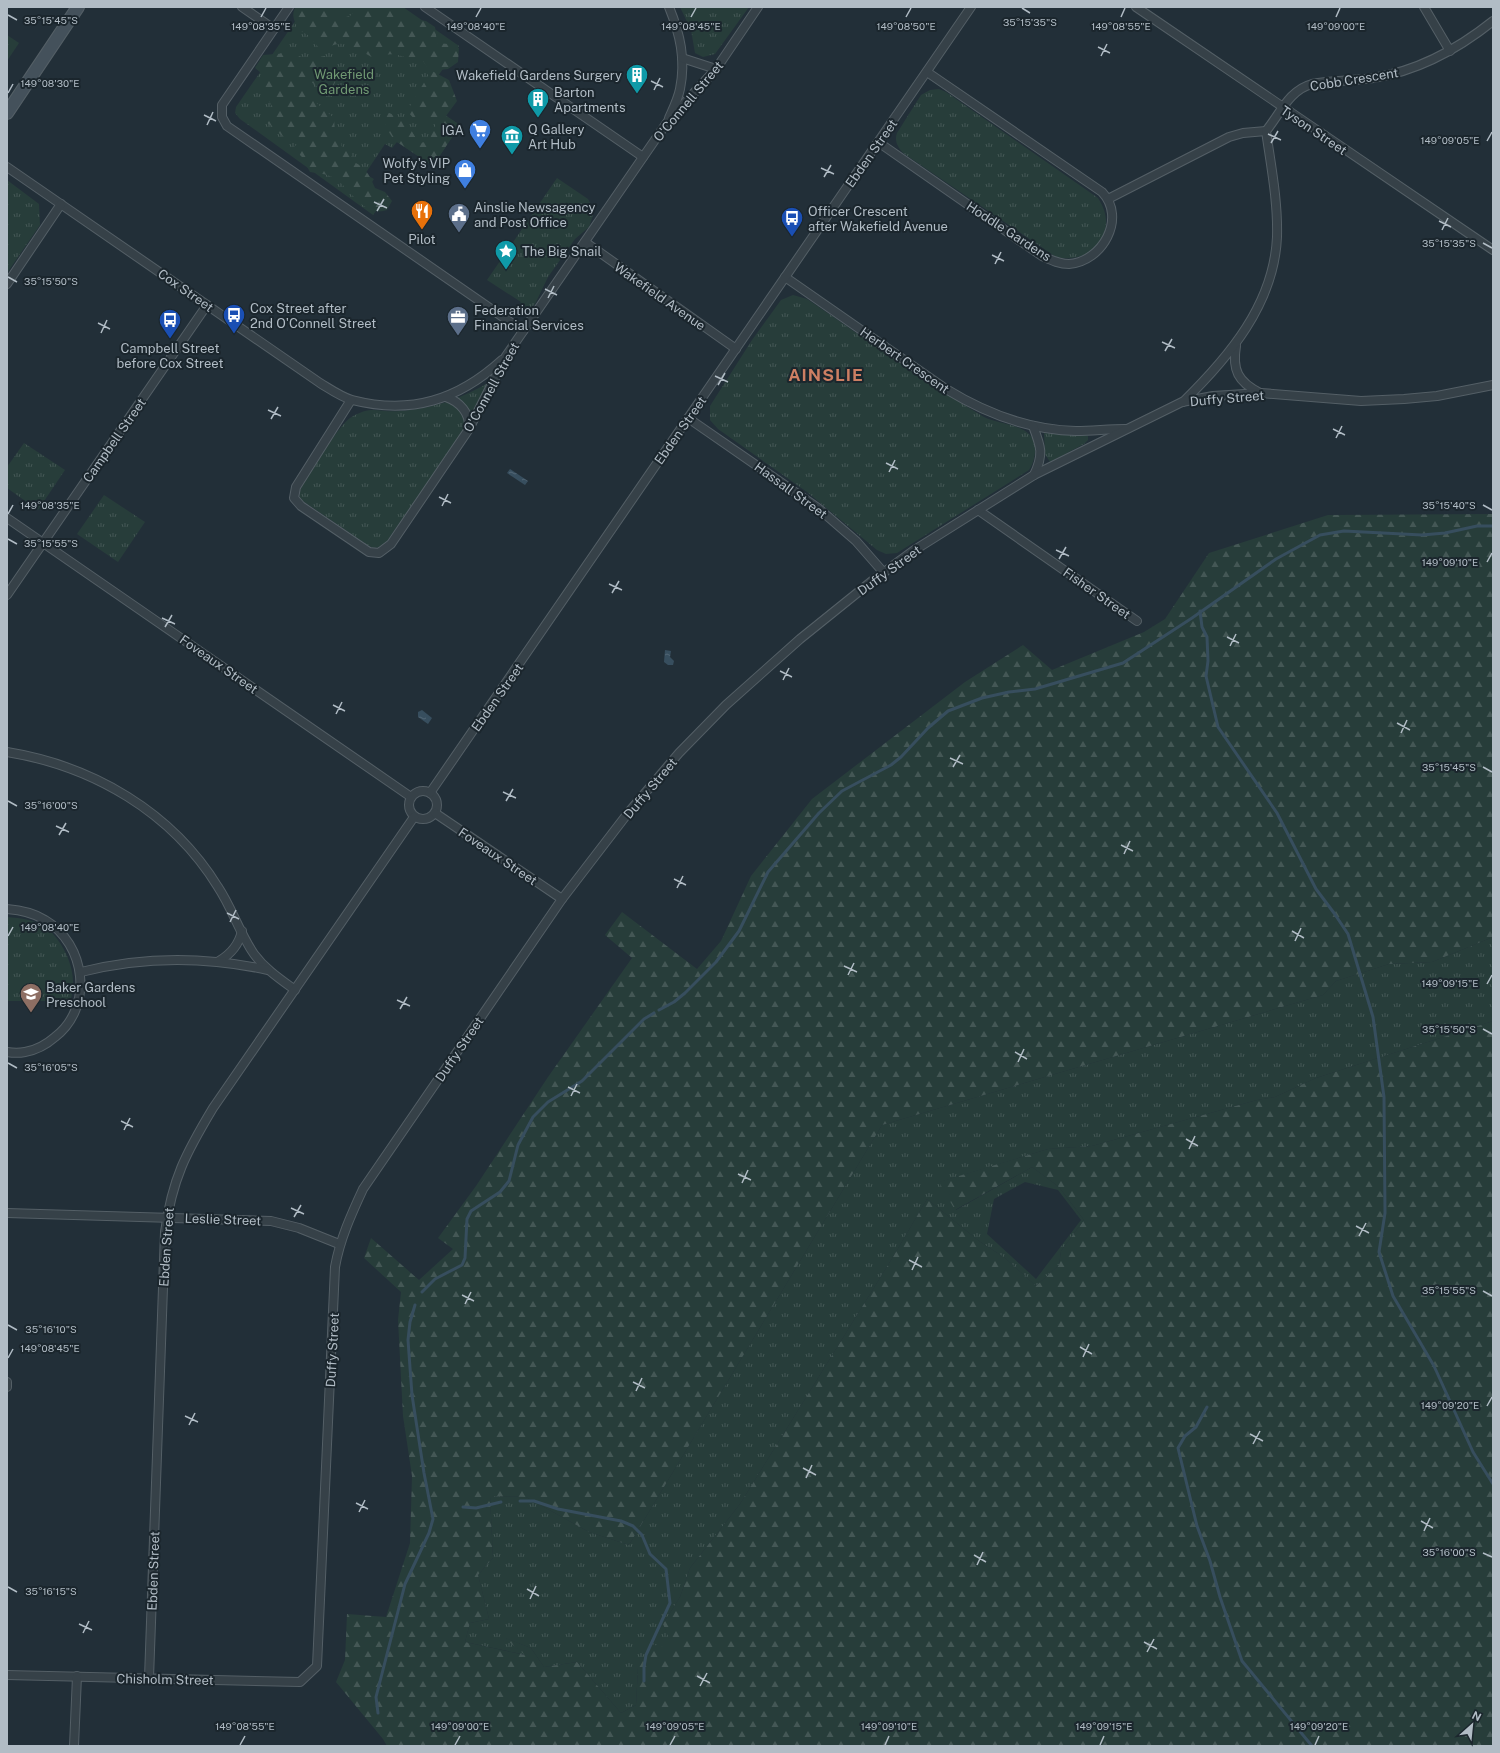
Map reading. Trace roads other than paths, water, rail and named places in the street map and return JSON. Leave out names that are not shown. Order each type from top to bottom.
[{"type":"street","points":[[7,113],[78,7]]},
{"type":"street","points":[[242,7],[274,29]]},
{"type":"street","points":[[289,7],[222,105],[222,117],[226,126],[523,331]]},
{"type":"street","points":[[426,7],[643,157]]},
{"type":"street","points":[[668,121],[680,89],[682,58],[679,32],[669,7]]},
{"type":"street","name":"O'Connell Street","points":[[351,400],[296,487],[294,498],[301,506],[370,552],[379,553],[391,544],[469,429],[506,356],[643,157],[668,121],[716,69],[758,7]]},
{"type":"street","name":"Ebden Street","points":[[430,793],[971,7]]},
{"type":"street","name":"Tyson Street","points":[[1136,7],[1282,108],[1493,250]]},
{"type":"street","points":[[1424,7],[1450,51]]},
{"type":"street","name":"Cobb Crescent","points":[[1282,108],[1291,96],[1303,86],[1324,82],[1372,78],[1402,72],[1450,51],[1470,39],[1493,21]]},
{"type":"street","points":[[682,58],[716,69]]},
{"type":"street","points":[[927,72],[1088,182],[1108,199],[1229,137],[1243,133],[1266,131]]},
{"type":"street","points":[[1182,402],[1208,377],[1236,345],[1251,321],[1263,294],[1272,267],[1277,238],[1276,205],[1266,131],[1282,108]]},
{"type":"street","name":"Hoddle Gardens","points":[[878,142],[1042,256],[1062,263],[1076,263],[1085,260],[1094,255],[1103,247],[1111,228],[1111,208],[1108,199]]},
{"type":"street","name":"Cox Street","points":[[7,167],[320,383],[351,400],[388,406],[417,404],[446,397],[464,389],[484,377],[506,356]]},
{"type":"street","points":[[7,284],[61,204]]},
{"type":"street","name":"Wakefield Avenue","points":[[585,242],[736,349]]},
{"type":"street","name":"Herbert Crescent","points":[[785,277],[946,389],[969,403],[993,414],[1033,426],[1075,431],[1128,428]]},
{"type":"street","name":"Campbell Street","points":[[7,595],[207,305]]},
{"type":"street","points":[[1236,345],[1234,358],[1237,372],[1243,382],[1261,393]]},
{"type":"street","name":"Duffy Street","points":[[317,1666],[335,1267],[339,1244],[363,1189],[562,899],[633,808],[679,754],[726,705],[815,627],[884,573],[953,525],[1034,475],[1182,402],[1214,396],[1261,393],[1368,401],[1437,396],[1493,385]]},
{"type":"street","points":[[446,397],[459,403],[464,409],[470,421],[469,429]]},
{"type":"street","name":"Hassall Street","points":[[688,418],[818,508],[856,541],[884,573]]},
{"type":"street","points":[[1033,426],[1041,449],[1040,461],[1034,475]]},
{"type":"street","name":"Fisher Street","points":[[978,510],[1137,621]]},
{"type":"street","name":"Foveaux Street","points":[[7,518],[411,797]]},
{"type":"street","points":[[7,752],[41,759],[72,768],[105,783],[139,804],[169,828],[198,859],[219,888],[254,953],[268,970],[295,990]]},
{"type":"street","points":[[420,791],[430,793],[436,800],[437,809],[435,813],[428,819],[423,820],[414,817],[408,805],[411,797],[420,791]]},
{"type":"street","name":"Foveaux Street","points":[[435,813],[562,899]]},
{"type":"street","name":"Ebden Street","points":[[149,1678],[167,1217],[171,1194],[187,1153],[214,1108],[414,817]]},
{"type":"street","points":[[7,909],[35,914],[54,925],[71,946],[80,972],[79,1001],[64,1030],[49,1042],[25,1053],[7,1052]]},
{"type":"street","points":[[219,961],[232,951],[239,942],[242,931]]},
{"type":"street","points":[[80,972],[120,963],[153,959],[180,958],[219,961],[268,970]]},
{"type":"street","name":"Leslie Street","points":[[7,1213],[271,1221],[299,1228],[339,1244]]},
{"type":"street","points":[[7,1382],[7,1387]]},
{"type":"street","name":"Chisholm Street","points":[[7,1674],[300,1682],[317,1666]]},
{"type":"street","points":[[74,1746],[77,1676]]},
{"type":"water","points":[[510,469],[528,481],[525,485],[507,473]]},
{"type":"water","points":[[665,650],[671,651],[670,657],[674,661],[673,665],[668,665],[664,662]]},
{"type":"water","points":[[422,710],[432,718],[428,724],[418,717],[418,712]]},
{"type":"waterway","points":[[659,1010],[674,1002],[685,993],[716,962],[739,931],[768,872],[819,813],[842,791],[891,765],[901,757],[928,728],[948,711],[982,698],[1009,692],[1035,689],[1123,663],[1192,618],[1276,559],[1320,535],[1344,531],[1422,535],[1445,533],[1477,526],[1493,526]]},
{"type":"waterway","points":[[1200,611],[1202,627],[1207,637],[1208,661],[1206,676],[1218,727],[1277,813],[1316,889],[1348,934],[1373,1017],[1384,1097],[1385,1213],[1379,1252],[1393,1296],[1434,1366],[1473,1452],[1493,1484]]},
{"type":"waterway","points":[[422,1292],[435,1279],[462,1265],[465,1258],[467,1219],[471,1211],[500,1192],[509,1181],[518,1145],[533,1117],[548,1102],[582,1081],[644,1019],[654,1013]]},
{"type":"waterway","points":[[378,1713],[376,1697],[405,1584],[429,1533],[433,1519],[412,1395],[408,1340],[410,1322],[415,1305]]},
{"type":"waterway","points":[[1207,1407],[1196,1427],[1185,1436],[1178,1448],[1197,1526],[1210,1561],[1220,1597],[1242,1661],[1312,1746]]},
{"type":"waterway","points":[[520,1501],[534,1501],[558,1509],[621,1521],[633,1526],[642,1535],[650,1554],[666,1569],[670,1603],[646,1655],[644,1681]]},
{"type":"waterway","points":[[463,1507],[476,1508],[501,1502]]},
{"type":"place","name":"Wakefield Gardens Surgery","points":[[637,94]]},
{"type":"place","name":"Barton Apartments","points":[[538,118]]},
{"type":"place","name":"IGA","points":[[480,150]]},
{"type":"place","name":"Q Gallery Art Hub","points":[[512,156]]},
{"type":"place","name":"Wolfy's VIP Pet Styling","points":[[465,190]]},
{"type":"place","name":"Pilot","points":[[422,230]]},
{"type":"place","name":"Ainslie Newsagency and Post Office","points":[[459,234]]},
{"type":"place","name":"Officer Crescent after Wakefield Avenue","points":[[792,238]]},
{"type":"place","name":"The Big Snail","points":[[506,270]]},
{"type":"place","name":"Cox Street after 2nd O'Connell Street","points":[[234,334]]},
{"type":"place","name":"Federation Financial Services","points":[[458,336]]},
{"type":"place","name":"Campbell Street before Cox Street","points":[[170,340]]},
{"type":"place","name":"Baker Gardens Preschool","points":[[31,1014]]},
{"type":"district","name":"AINSLIE","points":[[826,375]]},
{"type":"park label","name":"Wakefield Gardens","points":[[344,82]]}]
